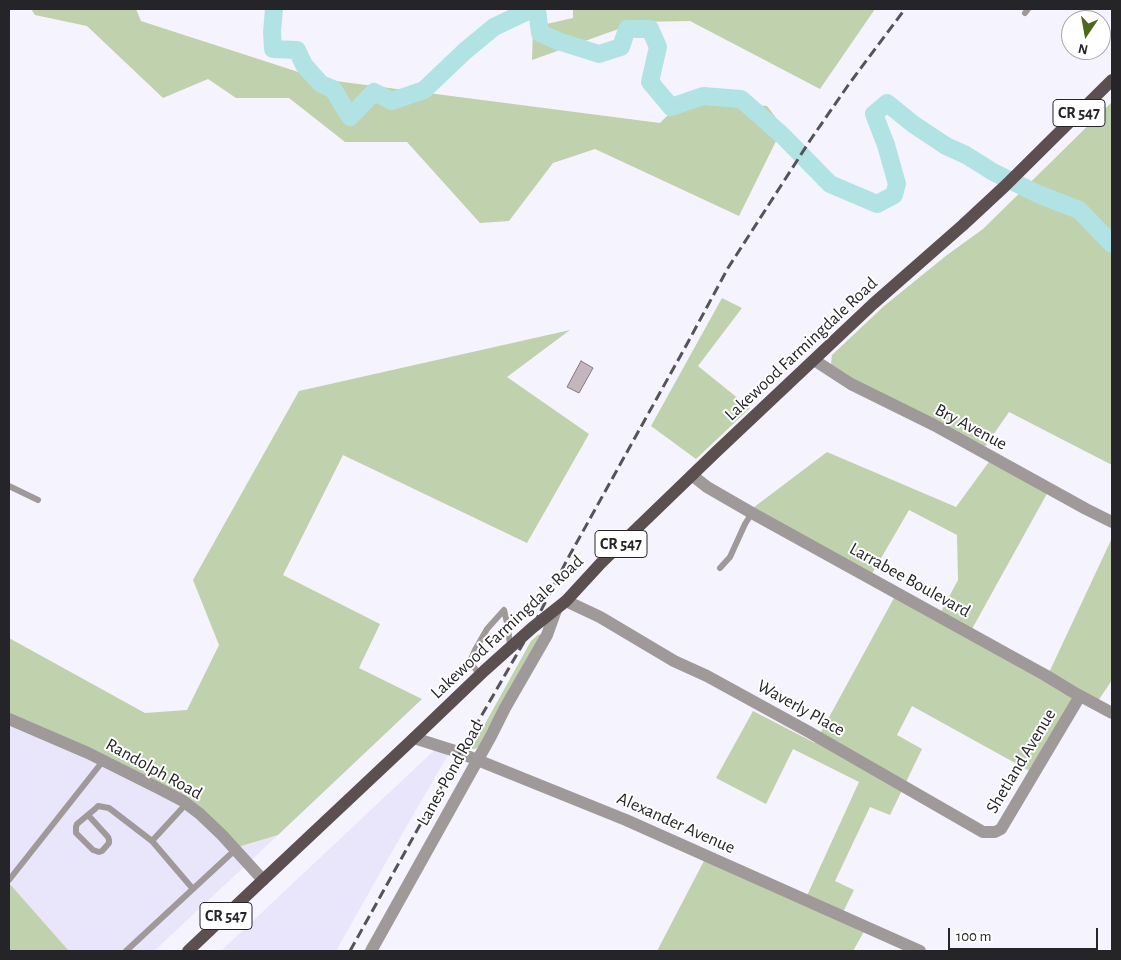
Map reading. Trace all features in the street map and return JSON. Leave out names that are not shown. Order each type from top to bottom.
[{"type":"main road","name":"Lakewood Farmingdale Road","points":[[189,951],[510,647],[566,601],[601,563],[716,452],[900,280],[1005,186],[1112,80]]},
{"type":"street","name":"Bry Avenue","points":[[814,360],[851,384],[934,425],[1112,522]]},
{"type":"street","name":"Larrabee Boulevard","points":[[693,476],[707,487],[752,513],[1112,714]]},
{"type":"street","name":"Waverly Place","points":[[566,601],[600,617],[674,661],[708,676],[815,735],[984,832]]},
{"type":"street","name":"Lanes Pond Road","points":[[371,951],[547,634],[556,610]]},
{"type":"street","name":"Shetland Avenue","points":[[984,832],[995,832],[1001,829],[1080,696]]},
{"type":"street","name":"Randolph Road","points":[[9,718],[103,761],[186,804],[200,814],[263,880]]},
{"type":"street","name":"Alexander Avenue","points":[[414,738],[477,760],[626,820],[920,951]]},
{"type":"lane","points":[[9,486],[38,500]]},
{"type":"lane","points":[[720,568],[730,558],[752,513]]},
{"type":"lane","points":[[480,675],[470,662],[487,629],[504,610],[510,647]]},
{"type":"lane","points":[[9,880],[103,761]]},
{"type":"lane","points":[[152,841],[186,804]]},
{"type":"lane","points":[[88,815],[108,836],[109,843],[102,851],[93,850],[76,833],[77,824],[98,806],[109,808],[152,841],[193,889]]},
{"type":"lane","points":[[126,951],[235,850]]},
{"type":"shaded area","points":[[9,717],[153,785],[238,847],[278,835],[154,951],[69,951],[9,883]]},
{"type":"shaded area","points":[[441,744],[452,748],[336,951],[221,951]]},
{"type":"green space","points":[[31,9],[136,9],[141,21],[320,79],[660,123],[684,99],[767,106],[783,127],[739,216],[595,149],[553,163],[509,221],[480,223],[407,142],[345,142],[289,98],[236,98],[208,79],[163,98],[87,26],[35,15]]},
{"type":"green space","points":[[573,9],[875,9],[820,89],[690,21],[638,22],[532,60],[533,27],[573,18]]},
{"type":"green space","points":[[1112,102],[1112,465],[1009,412],[984,448],[854,381],[831,364],[832,355],[884,306],[947,255],[983,229]]},
{"type":"green space","points":[[722,298],[742,308],[698,366],[750,408],[696,459],[651,426]]},
{"type":"green space","points":[[570,330],[507,377],[589,434],[527,543],[343,455],[283,575],[380,624],[359,668],[422,699],[278,835],[238,847],[153,785],[9,717],[9,638],[145,713],[187,710],[219,645],[193,580],[299,391]]},
{"type":"green space","points":[[827,452],[956,507],[991,459],[1049,490],[967,638],[1046,679],[1112,538],[1112,680],[1094,707],[1077,698],[1035,774],[912,706],[897,735],[922,749],[890,815],[870,807],[835,881],[854,890],[841,916],[866,928],[853,951],[657,951],[706,857],[805,900],[859,782],[793,749],[766,804],[716,778],[753,711],[815,743],[894,598],[936,621],[958,580],[957,535],[909,510],[869,579],[745,514]]},
{"type":"green space","points":[[539,634],[541,636],[478,747],[471,749],[531,641]]},
{"type":"green space","points":[[9,883],[69,951],[9,951]]},
{"type":"building","points":[[581,361],[593,368],[579,393],[567,387]]},
{"type":"waterway","points":[[274,9],[273,49],[297,50],[304,65],[321,84],[333,89],[350,117],[374,92],[392,101],[424,90],[465,51],[494,27],[532,9]]},
{"type":"waterway","points":[[537,9],[540,33],[558,41],[599,54],[621,47],[627,29],[650,29],[658,47],[650,82],[671,107],[703,96],[741,99],[783,136],[830,184],[877,204],[894,195],[897,184],[886,145],[874,114],[887,103],[913,124],[946,146],[1038,194],[1079,210],[1112,244]]},
{"type":"railway","points":[[350,951],[532,628],[567,560],[728,268],[811,139],[905,9]]}]
